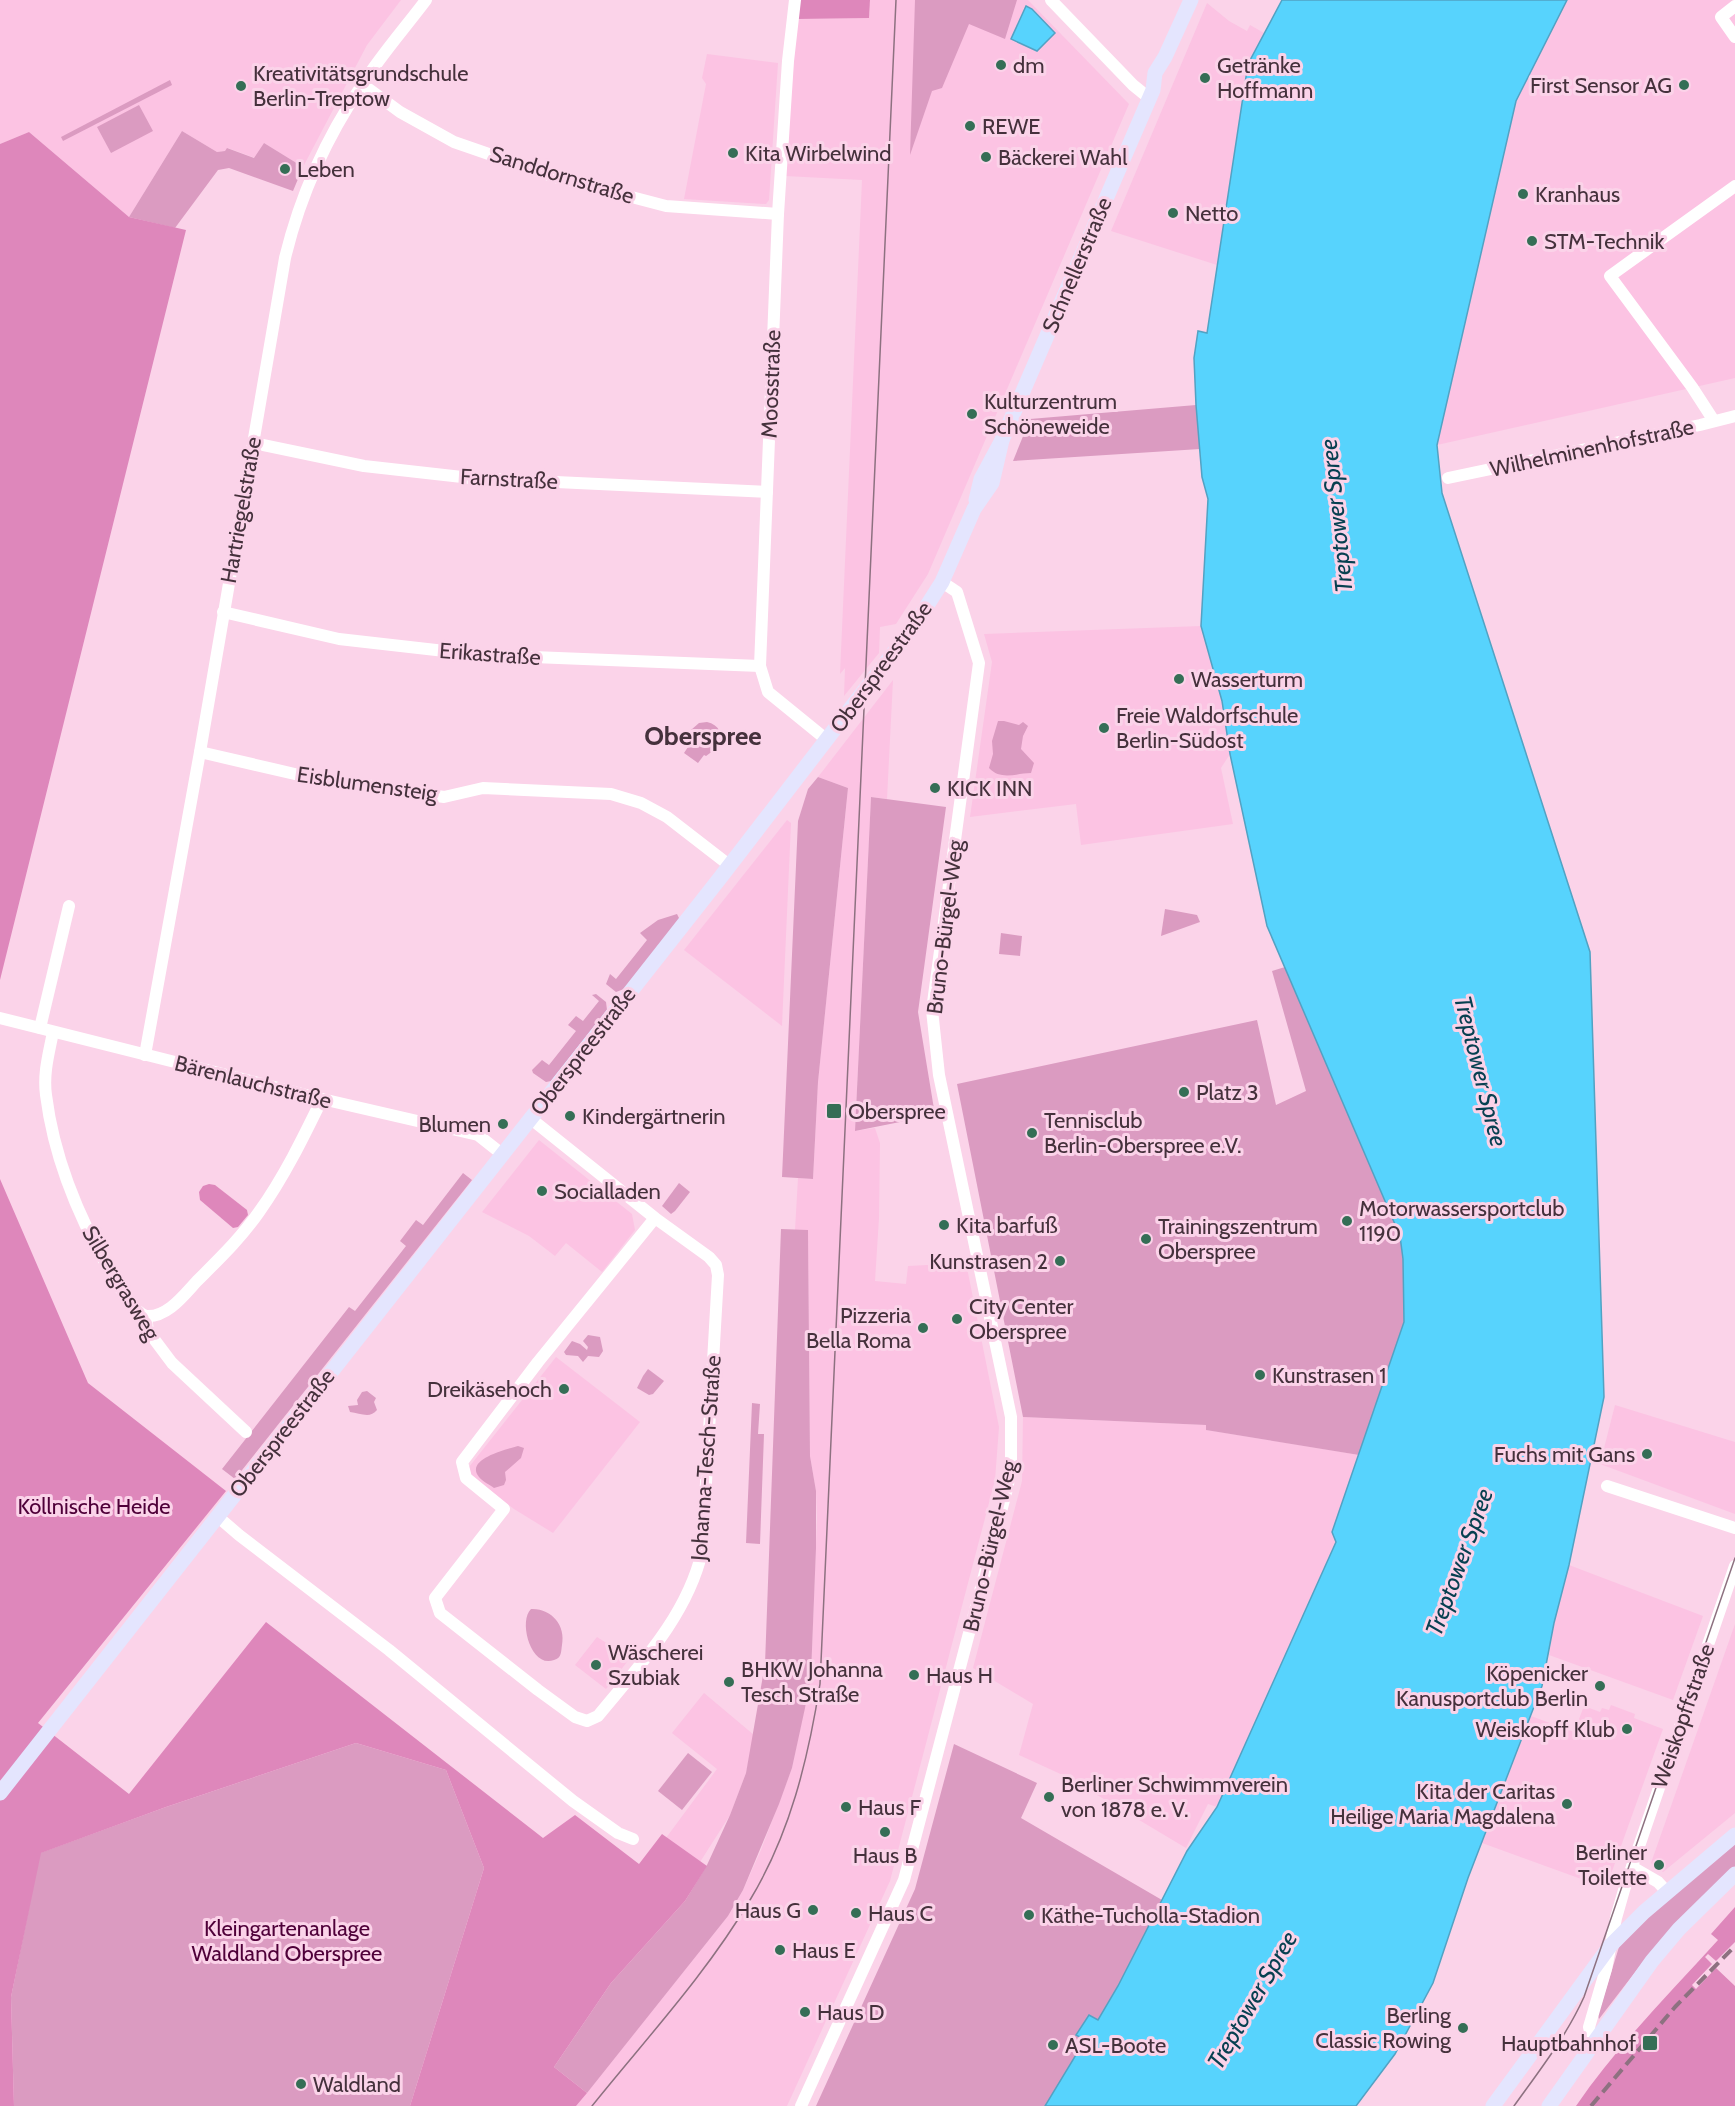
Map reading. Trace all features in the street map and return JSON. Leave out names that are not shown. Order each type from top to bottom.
[{"type":"main road","name":"Schnellerstraße","points":[[942,582],[974,508],[981,479],[1002,441],[1151,94],[1164,76],[1165,57],[1191,0]]},
{"type":"main road","name":"Oberspreestraße","points":[[0,1793],[827,740],[914,626],[942,582]]},
{"type":"main road","points":[[1493,2106],[1610,1946],[1644,1912],[1735,1835]]},
{"type":"main road","points":[[1550,2106],[1660,1952],[1679,1929],[1735,1874]]},
{"type":"street","name":"Hartriegelstraße","points":[[145,1055],[285,258],[294,222],[318,161],[362,84],[426,0]]},
{"type":"street","name":"Moosstraße","points":[[795,0],[788,61],[778,214],[760,666],[768,692],[827,740]]},
{"type":"street","points":[[1050,0],[1133,85],[1151,94]]},
{"type":"street","points":[[1735,6],[1720,16],[1735,37]]},
{"type":"street","name":"Sanddornstraße","points":[[362,84],[400,112],[454,142],[555,177],[666,206],[778,214]]},
{"type":"street","points":[[1714,421],[1692,387],[1610,276],[1735,186]]},
{"type":"street","name":"Wilhelminenhofstraße","points":[[1448,478],[1735,416]]},
{"type":"street","name":"Farnstraße","points":[[253,442],[316,457],[423,474],[767,492]]},
{"type":"street","name":"Bruno-Bürgel-Weg","points":[[801,2106],[904,1880],[1008,1485],[1011,1460],[1011,1417],[939,1075],[932,1010],[979,663],[957,592],[942,582]]},
{"type":"street","name":"Erikastraße","points":[[223,612],[339,639],[480,655],[760,666]]},
{"type":"street","name":"Eisblumensteig","points":[[200,752],[299,775],[444,797],[483,788],[611,794],[641,803],[667,817],[729,865]]},
{"type":"street","points":[[40,1028],[69,906]]},
{"type":"street","name":"Bärenlauchstraße","points":[[0,1018],[478,1136],[502,1154]]},
{"type":"street","name":"Silbergrasweg","points":[[53,1032],[45,1070],[45,1093],[65,1173],[87,1229],[122,1290],[139,1314],[146,1316],[148,1331],[171,1363],[246,1432]]},
{"type":"street","points":[[146,1316],[158,1315],[181,1298],[238,1240],[285,1172],[322,1099]]},
{"type":"street","name":"Johanna-Tesch-Straße","points":[[531,1118],[655,1218],[709,1257],[716,1265],[718,1275],[702,1552],[697,1574],[687,1598],[665,1632],[598,1716],[587,1722],[575,1717],[538,1690],[440,1613],[435,1598],[504,1509],[466,1478],[462,1462],[538,1362],[655,1218]]},
{"type":"street","points":[[1607,1486],[1735,1528]]},
{"type":"street","name":"Oberspreestraße","points":[[218,1516],[238,1535],[388,1650],[573,1801],[618,1833],[633,1839]]},
{"type":"street","name":"Weiskopffstraße","points":[[1593,2045],[1589,2027],[1606,1969],[1616,1918],[1735,1566]]},
{"type":"street","points":[[1632,1868],[1658,1882],[1667,1892]]},
{"type":"shaded area","points":[[0,0],[401,0],[367,45],[303,167],[264,143],[255,158],[228,148],[217,152],[182,131],[129,217],[29,132],[0,144]]},
{"type":"shaded area","points":[[870,0],[1028,0],[1129,104],[928,574],[896,624],[880,627],[879,653],[844,696],[845,668],[840,674],[862,180],[785,176],[797,19],[869,18]]},
{"type":"shaded area","points":[[1567,0],[1735,0],[1735,378],[1437,445],[1516,101]]},
{"type":"shaded area","points":[[1207,3],[1229,21],[1247,31],[1250,25],[1264,33],[1248,64],[1217,265],[1111,231]]},
{"type":"shaded area","name":"Kita Wirbelwind","points":[[707,54],[778,63],[769,200],[766,204],[684,199],[706,84],[702,78]]},
{"type":"shaded area","name":"Freie Waldorfschule Berlin-Südost","points":[[1201,626],[1222,701],[1230,754],[1221,768],[1233,824],[1081,845],[1076,804],[970,817],[992,662],[984,634]]},
{"type":"shaded area","points":[[893,680],[887,799],[871,797],[855,1131],[875,1128],[880,1143],[875,1281],[906,1284],[908,1266],[966,1263],[999,1427],[995,1480],[890,1881],[787,2106],[576,2106],[728,1916],[761,1850],[792,1768],[811,1675],[817,1517],[816,1491],[810,1456],[808,1231],[795,1230],[798,1178],[813,1179],[818,1082],[848,788],[818,777]]},
{"type":"shaded area","points":[[787,820],[791,823],[782,1026],[684,950]]},
{"type":"shaded area","points":[[539,1140],[632,1214],[635,1230],[602,1272],[566,1243],[555,1256],[529,1236],[482,1212]]},
{"type":"shaded area","points":[[556,1357],[640,1422],[553,1533],[514,1509],[472,1477],[469,1467]]},
{"type":"shaded area","points":[[1615,1405],[1735,1442],[1735,1514],[1600,1464]]},
{"type":"shaded area","points":[[1023,1417],[1207,1425],[1207,1430],[1359,1455],[1332,1532],[1336,1541],[1217,1807],[1208,1804],[1186,1848],[1067,1777],[1019,1755],[1033,1704],[973,1668],[1022,1481]]},
{"type":"shaded area","points":[[1569,1565],[1703,1616],[1673,1700],[1549,1655],[1554,1623]]},
{"type":"shaded area","points":[[1735,1624],[1735,1813],[1663,1872],[1651,1863]]},
{"type":"shaded area","points":[[597,1637],[630,1658],[606,1689],[575,1665]]},
{"type":"shaded area","points":[[704,1693],[754,1735],[746,1773],[730,1815],[700,1862],[666,1838],[717,1769],[672,1733]]},
{"type":"shaded area","name":"Kita der Caritas Heilige Maria Magdalena","points":[[1611,1705],[1635,1714],[1634,1718],[1663,1729],[1606,1888],[1482,1843],[1531,1716],[1574,1732],[1584,1706],[1600,1712],[1602,1708],[1609,1710]]},
{"type":"green space","points":[[800,0],[870,0],[869,18],[797,19]]},
{"type":"green space","points":[[915,0],[1017,0],[1005,39],[969,24],[942,88],[932,91],[910,155]]},
{"type":"green space","points":[[170,80],[172,85],[63,141],[61,137]]},
{"type":"green space","points":[[139,105],[153,131],[111,153],[97,127]]},
{"type":"green space","points":[[182,131],[217,152],[225,151],[227,148],[254,158],[264,143],[303,167],[293,191],[229,168],[218,170],[175,228],[129,217]]},
{"type":"green space","points":[[29,132],[129,217],[186,230],[0,980],[0,144]]},
{"type":"green space","points":[[1196,405],[1200,449],[1013,461],[1030,419]]},
{"type":"green space","points":[[998,721],[1019,725],[1023,722],[1028,726],[1023,736],[1021,749],[1034,763],[1031,773],[1004,775],[989,768],[993,754],[992,741]]},
{"type":"green space","points":[[707,722],[715,725],[719,730],[721,745],[706,756],[704,755],[698,763],[684,753],[690,744],[691,730],[699,723]]},
{"type":"green space","points":[[818,777],[848,788],[818,1082],[813,1179],[782,1177],[798,821],[808,789]]},
{"type":"green space","points":[[871,797],[946,807],[918,1012],[935,1115],[855,1131]]},
{"type":"green space","points":[[1165,909],[1197,915],[1200,922],[1161,936]]},
{"type":"green space","points":[[677,914],[680,920],[624,989],[616,992],[606,984],[610,974],[616,979],[647,940],[640,933],[658,920]]},
{"type":"green space","points":[[1001,933],[1022,936],[1020,956],[999,954]]},
{"type":"green space","name":"Trainingszentrum Oberspree","points":[[1285,967],[1400,1236],[1403,1259],[1404,1322],[1359,1455],[1206,1430],[1206,1425],[1023,1417],[957,1084],[1257,1020],[1276,1105],[1306,1091],[1272,971]]},
{"type":"green space","points":[[596,994],[606,1002],[607,1010],[551,1081],[546,1082],[532,1070],[542,1060],[549,1065],[576,1031],[568,1025],[576,1016],[583,1021],[599,1001],[592,995]]},
{"type":"green space","points":[[463,1173],[472,1180],[235,1479],[222,1469],[349,1307],[355,1311],[406,1246],[400,1241],[416,1220],[423,1225]]},
{"type":"green space","name":"Köllnische Heide","points":[[0,1179],[88,1383],[226,1491],[38,1723],[129,1794],[266,1622],[543,1838],[575,1815],[639,1864],[662,1834],[707,1866],[685,1901],[611,1983],[554,2067],[587,2093],[576,2106],[410,2106],[484,1868],[446,1770],[356,1743],[166,1807],[41,1853],[11,1997],[14,2106],[0,2106]]},
{"type":"green space","points":[[679,1183],[690,1192],[671,1214],[662,1206]]},
{"type":"green space","points":[[215,1185],[247,1210],[248,1215],[238,1227],[233,1228],[200,1200],[199,1192],[203,1186]]},
{"type":"green space","points":[[781,1229],[808,1230],[810,1456],[816,1491],[811,1675],[792,1768],[743,1890],[728,1916],[587,2093],[554,2067],[611,1983],[685,1901],[707,1865],[746,1773],[765,1664]]},
{"type":"green space","points":[[588,1335],[600,1337],[603,1351],[599,1357],[588,1356],[583,1362],[578,1356],[566,1355],[564,1352],[572,1341],[587,1350],[588,1347],[583,1341]]},
{"type":"green space","points":[[648,1369],[664,1381],[653,1394],[649,1395],[637,1388]]},
{"type":"green space","points":[[367,1391],[376,1398],[374,1402],[377,1410],[368,1415],[350,1412],[348,1406],[358,1405],[357,1400],[362,1392]]},
{"type":"green space","points":[[752,1403],[760,1404],[758,1434],[764,1434],[760,1544],[746,1543]]},
{"type":"green space","points":[[518,1446],[524,1448],[521,1458],[505,1472],[504,1485],[494,1488],[479,1477],[476,1471],[477,1465],[482,1460],[497,1452]]},
{"type":"green space","points":[[531,1609],[545,1611],[556,1619],[563,1638],[561,1654],[557,1659],[546,1661],[539,1658],[533,1651],[526,1633],[527,1615]]},
{"type":"green space","name":"Kleingartenanlage Waldland Oberspree","points":[[356,1743],[446,1770],[484,1868],[410,2106],[14,2106],[11,1997],[40,1853],[166,1807]]},
{"type":"green space","name":"Käthe-Tucholla-Stadion","points":[[954,1744],[1037,1783],[1021,1818],[1162,1900],[1098,2021],[1076,2035],[1085,2040],[1045,2106],[816,2106],[915,1889]]},
{"type":"green space","points":[[688,1753],[712,1772],[682,1810],[658,1791]]},
{"type":"green space","points":[[1735,1844],[1735,1867],[1705,1894],[1646,1958],[1599,2019],[1598,2015],[1619,1947],[1639,1925]]},
{"type":"green space","points":[[1735,1907],[1735,1942],[1716,1961],[1708,1954],[1705,1957],[1712,1964],[1692,1985],[1696,1989],[1716,1968],[1735,1986],[1735,2106],[1576,2106],[1626,2041],[1718,1940],[1711,1934]]},
{"type":"water","name":"Treptower Spree","points":[[1282,0],[1567,0],[1516,101],[1437,445],[1442,493],[1590,952],[1604,1397],[1542,1686],[1468,1878],[1433,1983],[1395,2054],[1356,2106],[1045,2106],[1085,2040],[1076,2035],[1089,2015],[1098,2020],[1118,1986],[1187,1851],[1217,1807],[1336,1542],[1332,1532],[1404,1322],[1403,1259],[1400,1236],[1267,926],[1230,754],[1222,701],[1201,626],[1208,499],[1202,477],[1194,358],[1198,331],[1207,333],[1248,64]]},
{"type":"water","points":[[1026,6],[1032,9],[1055,33],[1037,51],[1011,39]]},
{"type":"tram line","points":[[592,2106],[715,1954],[764,1875],[796,1796],[810,1741],[820,1684],[896,0]]},
{"type":"tram line","points":[[1514,2106],[1561,2040],[1584,1997],[1735,1558]]},
{"type":"railway","points":[[1591,2106],[1675,2007],[1735,1946]]},
{"type":"place","name":"dm","points":[[1001,65]]},
{"type":"place","name":"Getränke Hoffmann","points":[[1205,78]]},
{"type":"place","name":"First Sensor AG","points":[[1684,85]]},
{"type":"place","name":"Kreativitätsgrundschule Berlin-Treptow","points":[[241,86]]},
{"type":"place","name":"REWE","points":[[970,126]]},
{"type":"place","name":"Kita Wirbelwind","points":[[733,153]]},
{"type":"place","name":"Bäckerei Wahl","points":[[986,157]]},
{"type":"place","name":"Leben","points":[[285,169]]},
{"type":"place","name":"Kranhaus","points":[[1523,194]]},
{"type":"place","name":"Netto","points":[[1173,213]]},
{"type":"place","name":"STM-Technik","points":[[1532,241]]},
{"type":"place","name":"Kulturzentrum Schöneweide","points":[[972,414]]},
{"type":"place","name":"Wasserturm","points":[[1179,679]]},
{"type":"place","name":"Freie Waldorfschule Berlin-Südost","points":[[1104,728]]},
{"type":"place","name":"KICK INN","points":[[935,788]]},
{"type":"place","name":"Platz 3","points":[[1184,1092]]},
{"type":"place","name":"Oberspree","points":[[834,1111]]},
{"type":"place","name":"Kindergärtnerin","points":[[570,1116]]},
{"type":"place","name":"Blumen","points":[[503,1124]]},
{"type":"place","name":"Tennisclub Berlin-Oberspree e.V.","points":[[1032,1133]]},
{"type":"place","name":"Socialladen","points":[[542,1191]]},
{"type":"place","name":"Motorwassersportclub 1190","points":[[1347,1221]]},
{"type":"place","name":"Kita barfuß","points":[[944,1225]]},
{"type":"place","name":"Trainingszentrum Oberspree","points":[[1146,1239]]},
{"type":"place","name":"Kunstrasen 2","points":[[1060,1261]]},
{"type":"place","name":"City Center Oberspree","points":[[957,1319]]},
{"type":"place","name":"Pizzeria Bella Roma","points":[[923,1328]]},
{"type":"place","name":"Kunstrasen 1","points":[[1260,1375]]},
{"type":"place","name":"Dreikäsehoch","points":[[564,1389]]},
{"type":"place","name":"Fuchs mit Gans","points":[[1647,1454]]},
{"type":"place","name":"Wäscherei Szubiak","points":[[596,1665]]},
{"type":"place","name":"Haus H","points":[[914,1675]]},
{"type":"place","name":"BHKW Johanna Tesch Straße","points":[[729,1682]]},
{"type":"place","name":"Köpenicker Kanusportclub Berlin","points":[[1600,1686]]},
{"type":"place","name":"Weiskopff Klub","points":[[1627,1729]]},
{"type":"place","name":"Berliner Schwimmverein von 1878 e. V.","points":[[1049,1797]]},
{"type":"place","name":"Kita der Caritas Heilige Maria Magdalena","points":[[1567,1804]]},
{"type":"place","name":"Haus F","points":[[846,1807]]},
{"type":"place","name":"Haus B","points":[[885,1832]]},
{"type":"place","name":"Berliner Toilette","points":[[1659,1865]]},
{"type":"place","name":"Haus G","points":[[813,1910]]},
{"type":"place","name":"Haus C","points":[[856,1913]]},
{"type":"place","name":"Käthe-Tucholla-Stadion","points":[[1029,1915]]},
{"type":"place","name":"Haus E","points":[[780,1950]]},
{"type":"place","name":"Haus D","points":[[805,2012]]},
{"type":"place","name":"Berling Classic Rowing","points":[[1463,2028]]},
{"type":"place","name":"Hauptbahnhof","points":[[1650,2043]]},
{"type":"place","name":"ASL-Boote","points":[[1053,2045]]},
{"type":"place","name":"Waldland","points":[[301,2084]]},
{"type":"district","name":"Oberspree","points":[[703,736]]}]
